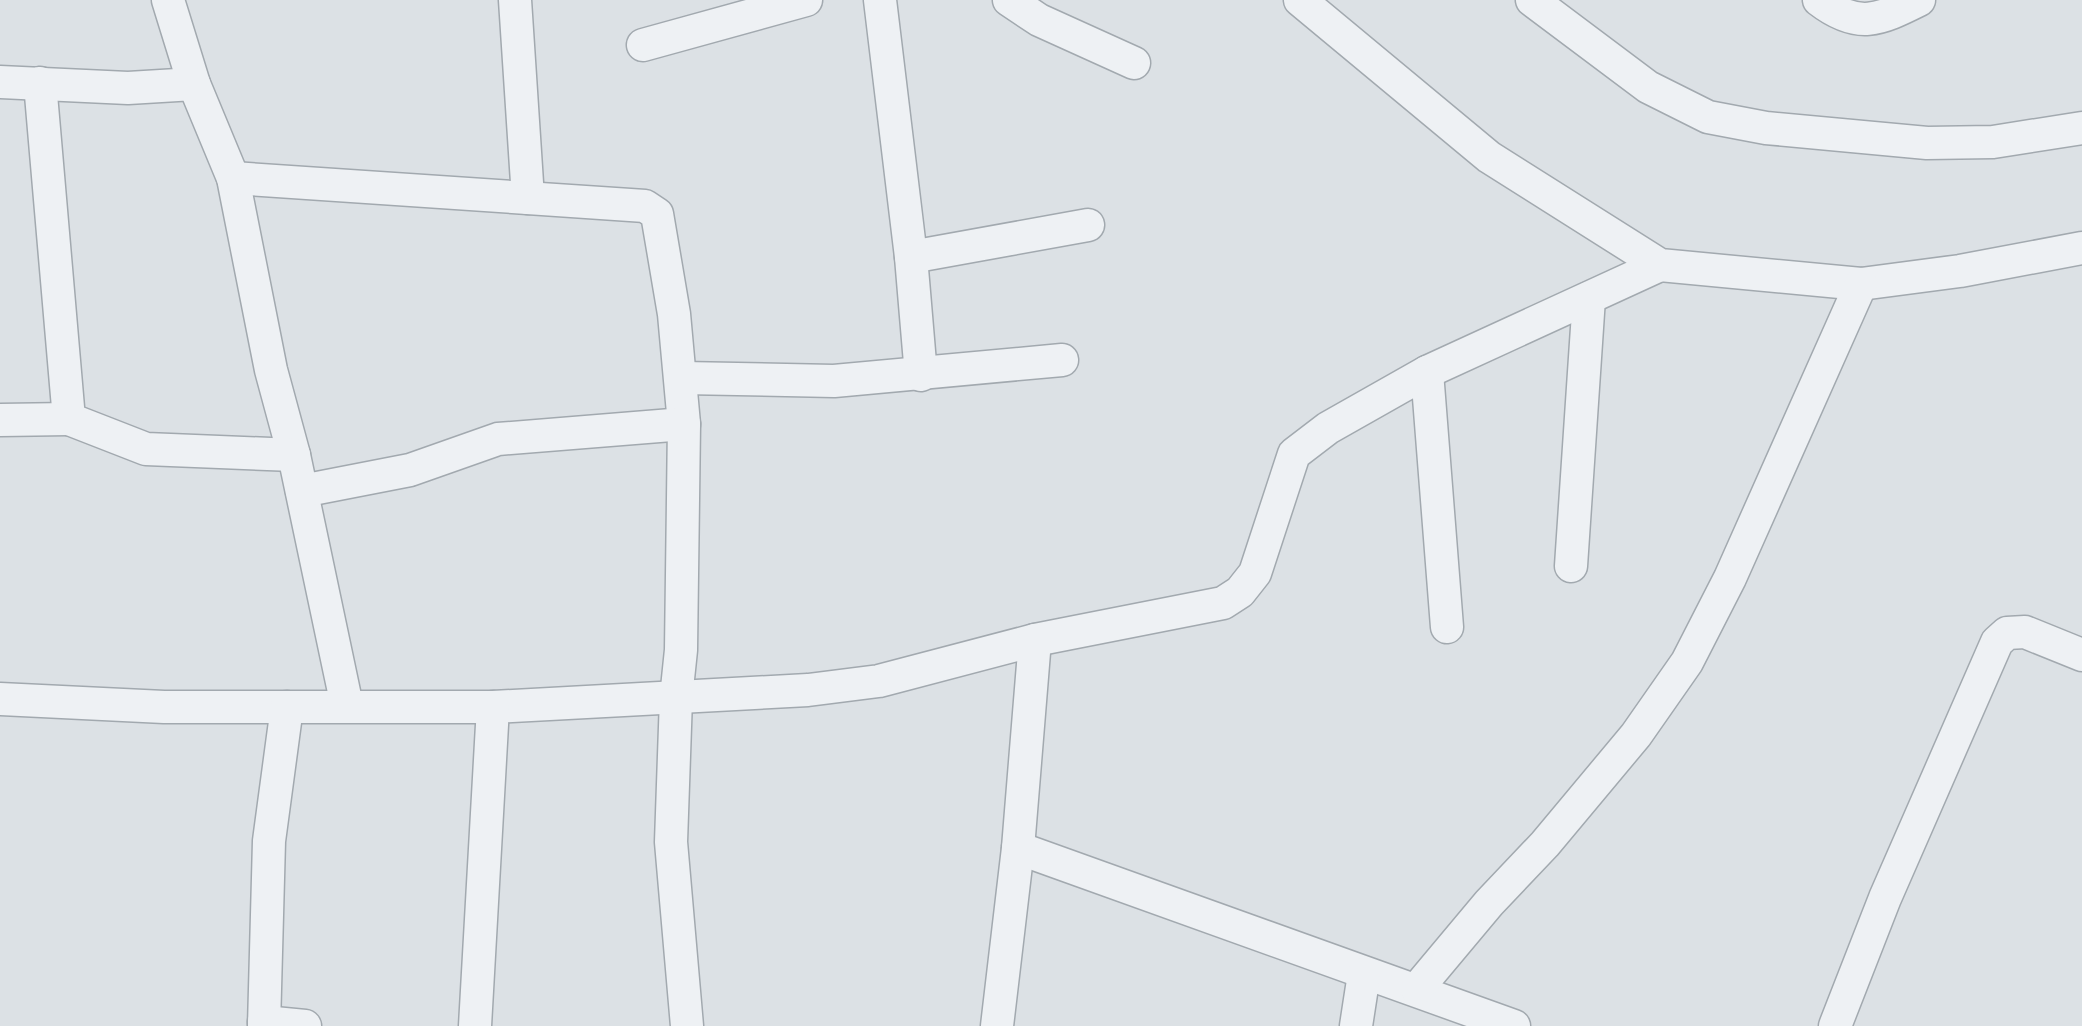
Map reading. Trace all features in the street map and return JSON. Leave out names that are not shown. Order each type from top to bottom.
[{"type":"street","points":[[168,0],[194,84],[233,178],[271,370],[294,455],[347,706]]},
{"type":"street","points":[[515,0],[528,198]]},
{"type":"street","points":[[643,44],[806,0]]},
{"type":"street","points":[[880,0],[911,257],[921,375]]},
{"type":"street","points":[[1009,0],[1039,20],[1134,63]]},
{"type":"street","points":[[1532,0],[1648,87],[1709,117],[1766,128],[1927,143],[1993,142],[2082,128]]},
{"type":"street","points":[[1819,0],[1835,12],[1852,19],[1879,19],[1919,0]]},
{"type":"street","points":[[1307,2],[1489,158],[1660,265],[1861,284],[1960,271],[2082,247]]},
{"type":"street","points":[[0,82],[128,88],[194,84]]},
{"type":"street","points":[[40,83],[69,419]]},
{"type":"street","points":[[233,178],[645,206],[657,214],[682,378],[684,424],[681,650],[676,698],[671,842],[687,1026]]},
{"type":"street","points":[[911,257],[1088,225]]},
{"type":"street","points":[[0,699],[164,707],[493,706],[807,690],[879,681],[1035,640],[1223,603],[1240,592],[1255,573],[1294,454],[1328,428],[1427,372],[1660,265]]},
{"type":"street","points":[[1417,989],[1489,903],[1545,844],[1636,735],[1687,662],[1730,578],[1861,284]]},
{"type":"street","points":[[1571,566],[1589,298]]},
{"type":"street","points":[[682,378],[834,381],[1062,360]]},
{"type":"street","points":[[1427,372],[1447,627]]},
{"type":"street","points":[[0,421],[69,419],[146,449],[294,455]]},
{"type":"street","points":[[302,491],[410,470],[498,439],[684,424]]},
{"type":"street","points":[[1835,1026],[1885,898],[1997,642],[2007,633],[2025,632],[2082,655]]},
{"type":"street","points":[[997,1026],[1018,848],[1035,640]]},
{"type":"street","points":[[475,1026],[493,706]]},
{"type":"street","points":[[287,707],[269,841],[264,1024],[305,1026]]},
{"type":"street","points":[[1018,848],[1514,1026]]},
{"type":"street","points":[[1356,1026],[1364,974]]}]
